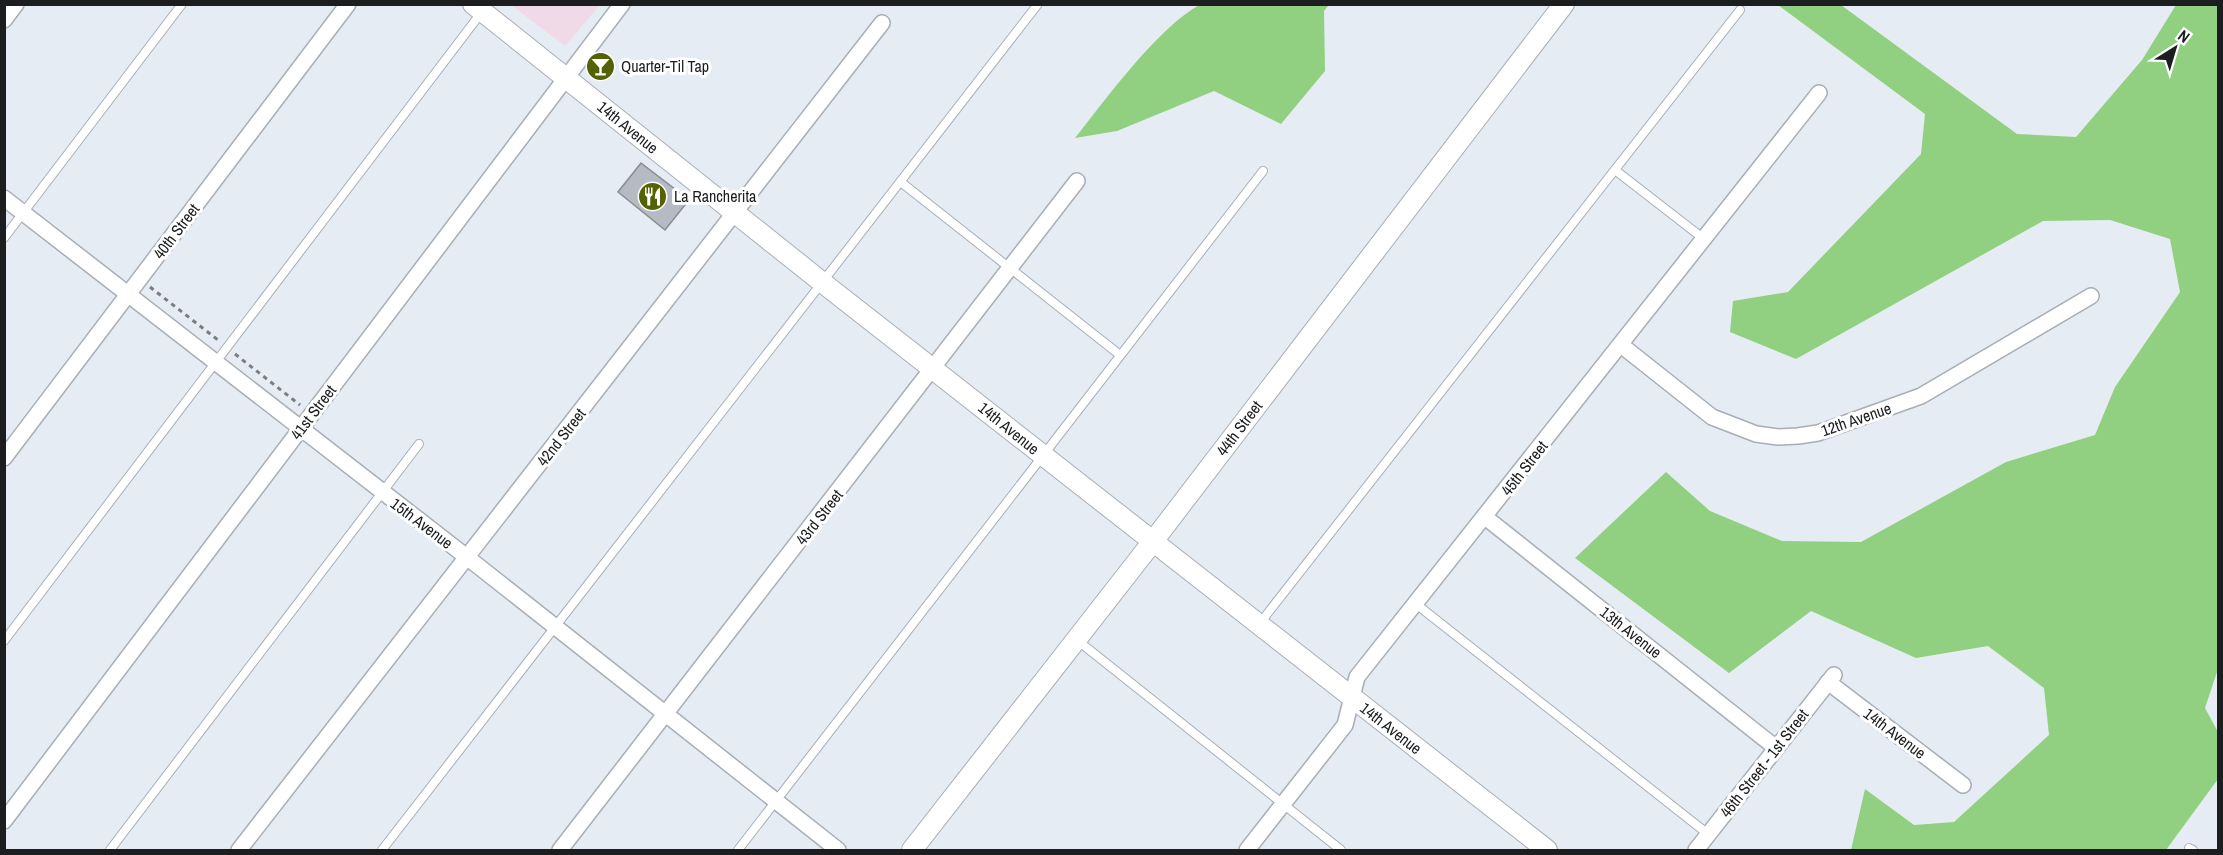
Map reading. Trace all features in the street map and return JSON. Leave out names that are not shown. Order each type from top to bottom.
[{"type":"street","points":[[4,20],[16,4]]},
{"type":"street","name":"40th Street","points":[[4,458],[348,4]]},
{"type":"street","name":"41st Street","points":[[7,810],[300,430],[622,4]]},
{"type":"street","name":"44th Street","points":[[912,850],[1077,640],[1564,4]]},
{"type":"street","name":"14th Avenue","points":[[478,8],[823,284],[1154,540],[1547,850]]},
{"type":"street","name":"42nd Street","points":[[240,850],[882,23]]},
{"type":"street","name":"45th Street","points":[[1247,850],[1345,725],[1357,677],[1819,93]]},
{"type":"street","name":"43rd Street","points":[[560,850],[935,369],[1077,182]]},
{"type":"street","name":"15th Avenue","points":[[4,198],[300,430],[468,558],[838,850]]},
{"type":"street","name":"12th Avenue","points":[[1621,345],[1712,417],[1756,434],[1778,437],[1798,436],[1818,433],[1921,396],[2091,296]]},
{"type":"street","name":"13th Avenue","points":[[1485,517],[1776,747]]},
{"type":"street","name":"14th Avenue","points":[[1831,678],[1963,785]]},
{"type":"street","name":"46th Street - 1st Street","points":[[1696,850],[1831,678]]},
{"type":"lane","points":[[4,238],[182,4]]},
{"type":"lane","points":[[382,850],[902,183],[1038,4]]},
{"type":"lane","points":[[4,641],[216,364],[478,8]]},
{"type":"lane","points":[[1260,623],[1740,10]]},
{"type":"lane","points":[[1615,170],[1704,238]]},
{"type":"lane","points":[[738,850],[1263,171]]},
{"type":"lane","points":[[902,183],[1120,356]]},
{"type":"lane","points":[[110,850],[419,444]]},
{"type":"lane","points":[[1416,604],[1708,834]]},
{"type":"lane","points":[[1077,640],[1341,850]]},
{"type":"shaded area","points":[[511,5],[600,5],[565,46]]},
{"type":"green space","points":[[1201,4],[1329,5],[1324,11],[1325,71],[1281,124],[1214,91],[1117,131],[1075,138],[1150,46],[1184,15]]},
{"type":"green space","points":[[1778,5],[1841,5],[2017,134],[2076,137],[2142,60],[2176,5],[2218,5],[2218,669],[2205,708],[2218,732],[2218,779],[2166,850],[1851,850],[1865,789],[1914,825],[1954,822],[2049,735],[2044,688],[1988,646],[1916,658],[1811,611],[1729,673],[1575,558],[1666,472],[1710,511],[1782,541],[1861,542],[2006,462],[2095,435],[2115,387],[2180,292],[2170,239],[2110,220],[2043,221],[1796,359],[1730,332],[1733,301],[1788,292],[1921,154],[1925,114]]},
{"type":"building","name":"La Rancherita","points":[[641,163],[689,200],[665,230],[618,192]]},
{"type":"place","name":"Quarter-Til Tap","points":[[600,66]]},
{"type":"place","name":"La Rancherita","points":[[653,196]]}]
